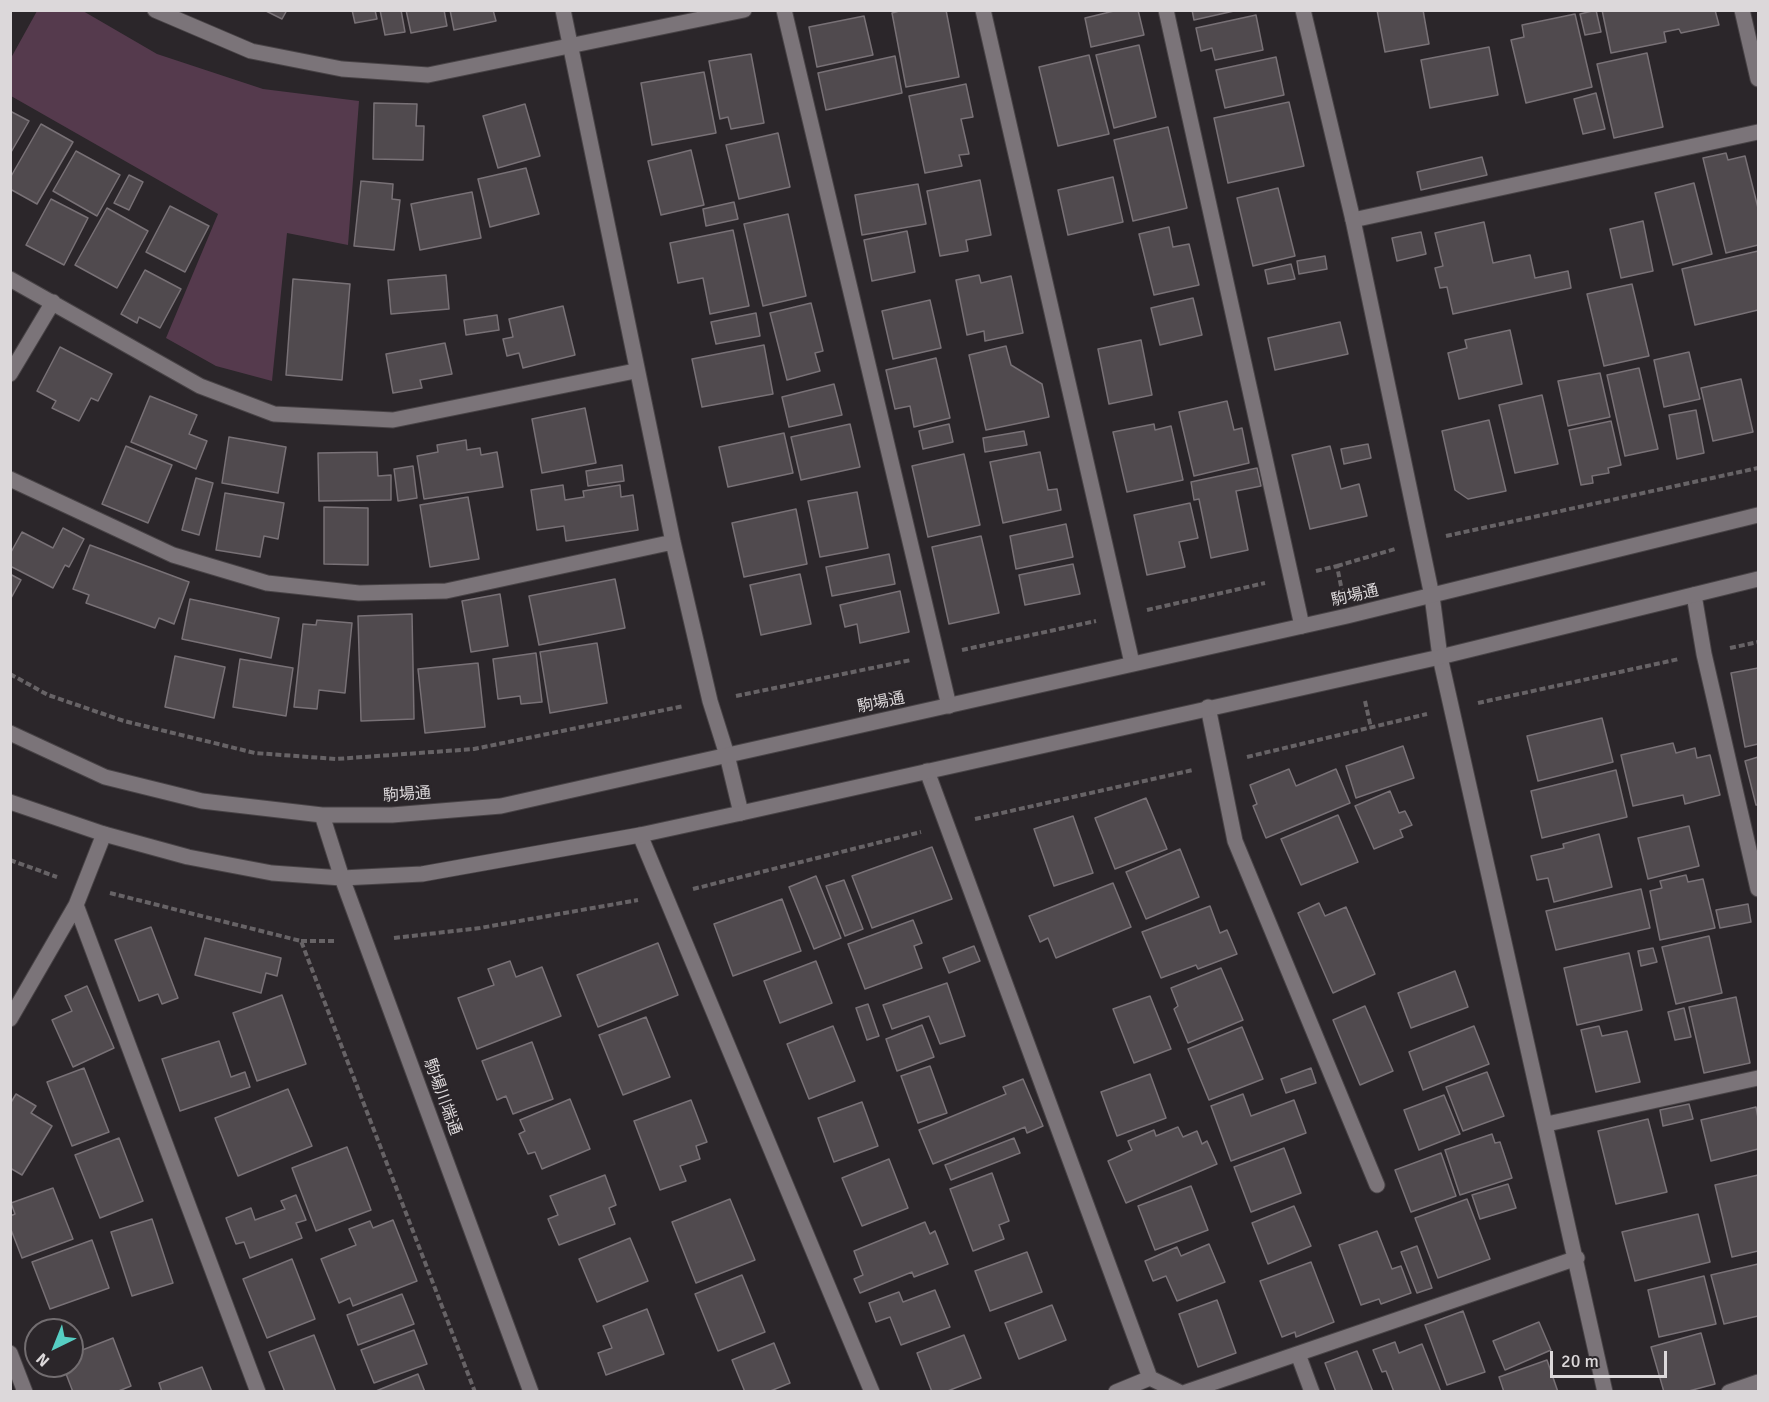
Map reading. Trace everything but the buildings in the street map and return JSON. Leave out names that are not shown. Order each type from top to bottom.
[{"type":"street","points":[[155,10],[251,51],[342,69],[428,75],[571,48],[744,10]]},
{"type":"street","points":[[563,10],[635,371],[710,701],[727,755],[741,813]]},
{"type":"street","points":[[784,10],[949,706]]},
{"type":"street","points":[[983,10],[1132,663]]},
{"type":"street","points":[[1166,10],[1302,626]]},
{"type":"street","points":[[1303,10],[1353,220],[1421,541],[1432,596],[1440,657],[1451,708],[1577,1258],[1605,1392]]},
{"type":"street","points":[[1742,10],[1758,80]]},
{"type":"street","points":[[1353,220],[1758,132]]},
{"type":"street","points":[[10,279],[200,386],[274,414],[393,420],[635,371]]},
{"type":"street","points":[[10,374],[52,303]]},
{"type":"street","points":[[10,479],[173,555],[267,583],[359,593],[446,591],[673,542]]},
{"type":"street","name":"駒場通","points":[[10,733],[105,777],[202,801],[322,814],[392,815],[501,806],[1347,616],[1758,515]]},
{"type":"street","points":[[10,802],[104,834],[188,857],[272,873],[342,878],[422,874],[640,835],[741,813],[1440,657],[1758,579]]},
{"type":"street","points":[[1694,595],[1704,654],[1758,889]]},
{"type":"street","points":[[1208,707],[1234,841],[1377,1185]]},
{"type":"street","points":[[927,771],[1150,1378],[1179,1392]]},
{"type":"street","name":"駒場川端通","points":[[322,814],[365,942],[531,1392]]},
{"type":"street","points":[[10,1019],[76,905],[104,834]]},
{"type":"street","points":[[640,835],[872,1392]]},
{"type":"street","points":[[76,905],[258,1392]]},
{"type":"street","points":[[1546,1124],[1758,1078]]},
{"type":"street","points":[[1186,1392],[1577,1258]]},
{"type":"street","points":[[10,1353],[25,1392]]},
{"type":"street","points":[[1298,1354],[1312,1392]]},
{"type":"street","points":[[1116,1392],[1150,1378]]},
{"type":"street","points":[[1729,1392],[1758,1382]]},
{"type":"path","points":[[10,674],[48,695],[123,721],[255,753],[336,759],[474,749],[1122,616],[1337,566],[1421,541],[1758,468]]},
{"type":"path","points":[[1337,566],[1347,616]]},
{"type":"path","points":[[10,860],[84,886],[301,941],[365,942],[480,928],[666,896],[947,825],[1219,764],[1451,708],[1758,642]]},
{"type":"path","points":[[1360,675],[1371,728]]},
{"type":"path","points":[[301,941],[475,1392]]},
{"type":"shaded area","points":[[37,11],[83,11],[157,54],[263,89],[359,101],[348,245],[287,233],[272,381],[216,366],[166,338],[218,214],[11,96],[11,58]]}]
